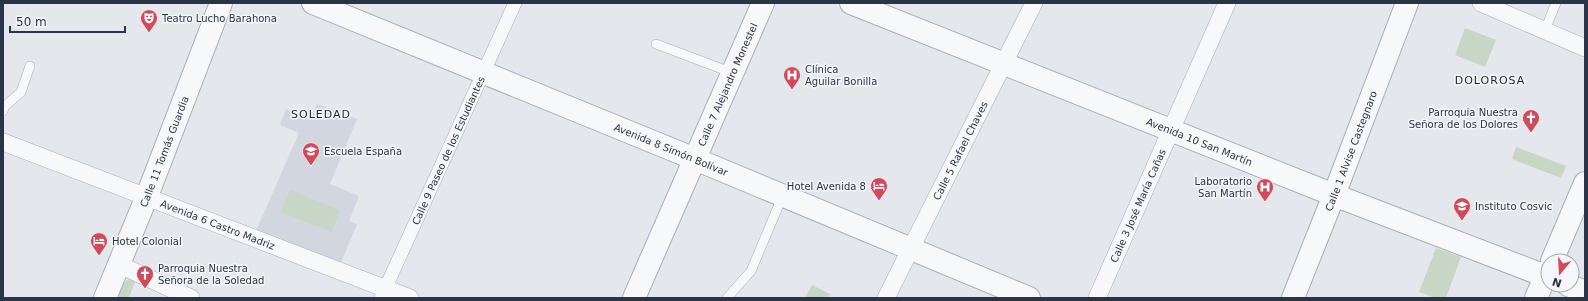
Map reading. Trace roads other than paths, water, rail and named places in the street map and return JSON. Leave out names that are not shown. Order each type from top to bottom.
[{"type":"street","name":"Calle 11 Tomás Guardia","points":[[105,298],[221,3]]},
{"type":"street","name":"Avenida 8 Simón Bolívar","points":[[313,3],[783,195],[1029,298]]},
{"type":"street","name":"Calle 9 Paseo de los Estudiantes","points":[[383,293],[515,3]]},
{"type":"street","name":"Calle 7 Alejandro Monestel","points":[[634,298],[763,3]]},
{"type":"street","name":"Avenida 10 San Martín","points":[[851,3],[1003,62],[1334,195],[1540,268]]},
{"type":"street","name":"Calle 5 Rafael Chaves","points":[[886,298],[1003,62],[1034,3]]},
{"type":"street","name":"Calle 3 José María Cañas","points":[[1098,298],[1227,3]]},
{"type":"street","name":"Calle 1 Alvise Castegnaro","points":[[1293,298],[1407,3]]},
{"type":"street","points":[[1481,3],[1585,48]]},
{"type":"street","name":"Avenida 6 Castro Madriz","points":[[3,142],[146,196],[383,293],[410,298]]},
{"type":"street","points":[[1556,253],[1585,183]]},
{"type":"street","points":[[118,264],[190,298]]},
{"type":"lane","points":[[1545,30],[1556,3]]},
{"type":"lane","points":[[656,44],[733,73]]},
{"type":"lane","points":[[3,111],[5,106],[21,92],[30,66]]},
{"type":"lane","points":[[726,298],[751,271],[783,195]]},
{"type":"place","name":"Teatro Lucho Barahona","points":[[149,33]]},
{"type":"place","name":"Clínica Aguilar Bonilla","points":[[792,90]]},
{"type":"place","name":"Parroquia Nuestra Señora de los Dolores","points":[[1531,133]]},
{"type":"place","name":"Escuela España","points":[[311,166]]},
{"type":"place","name":"Hotel Avenida 8","points":[[879,201]]},
{"type":"place","name":"Laboratorio San Martín","points":[[1265,202]]},
{"type":"place","name":"Instituto Cosvic","points":[[1462,221]]},
{"type":"place","name":"Hotel Colonial","points":[[99,256]]},
{"type":"place","name":"Parroquia Nuestra Señora de la Soledad","points":[[145,289]]},
{"type":"district","name":"DOLOROSA","points":[[1490,80]]},
{"type":"district","name":"SOLEDAD","points":[[321,114]]}]
